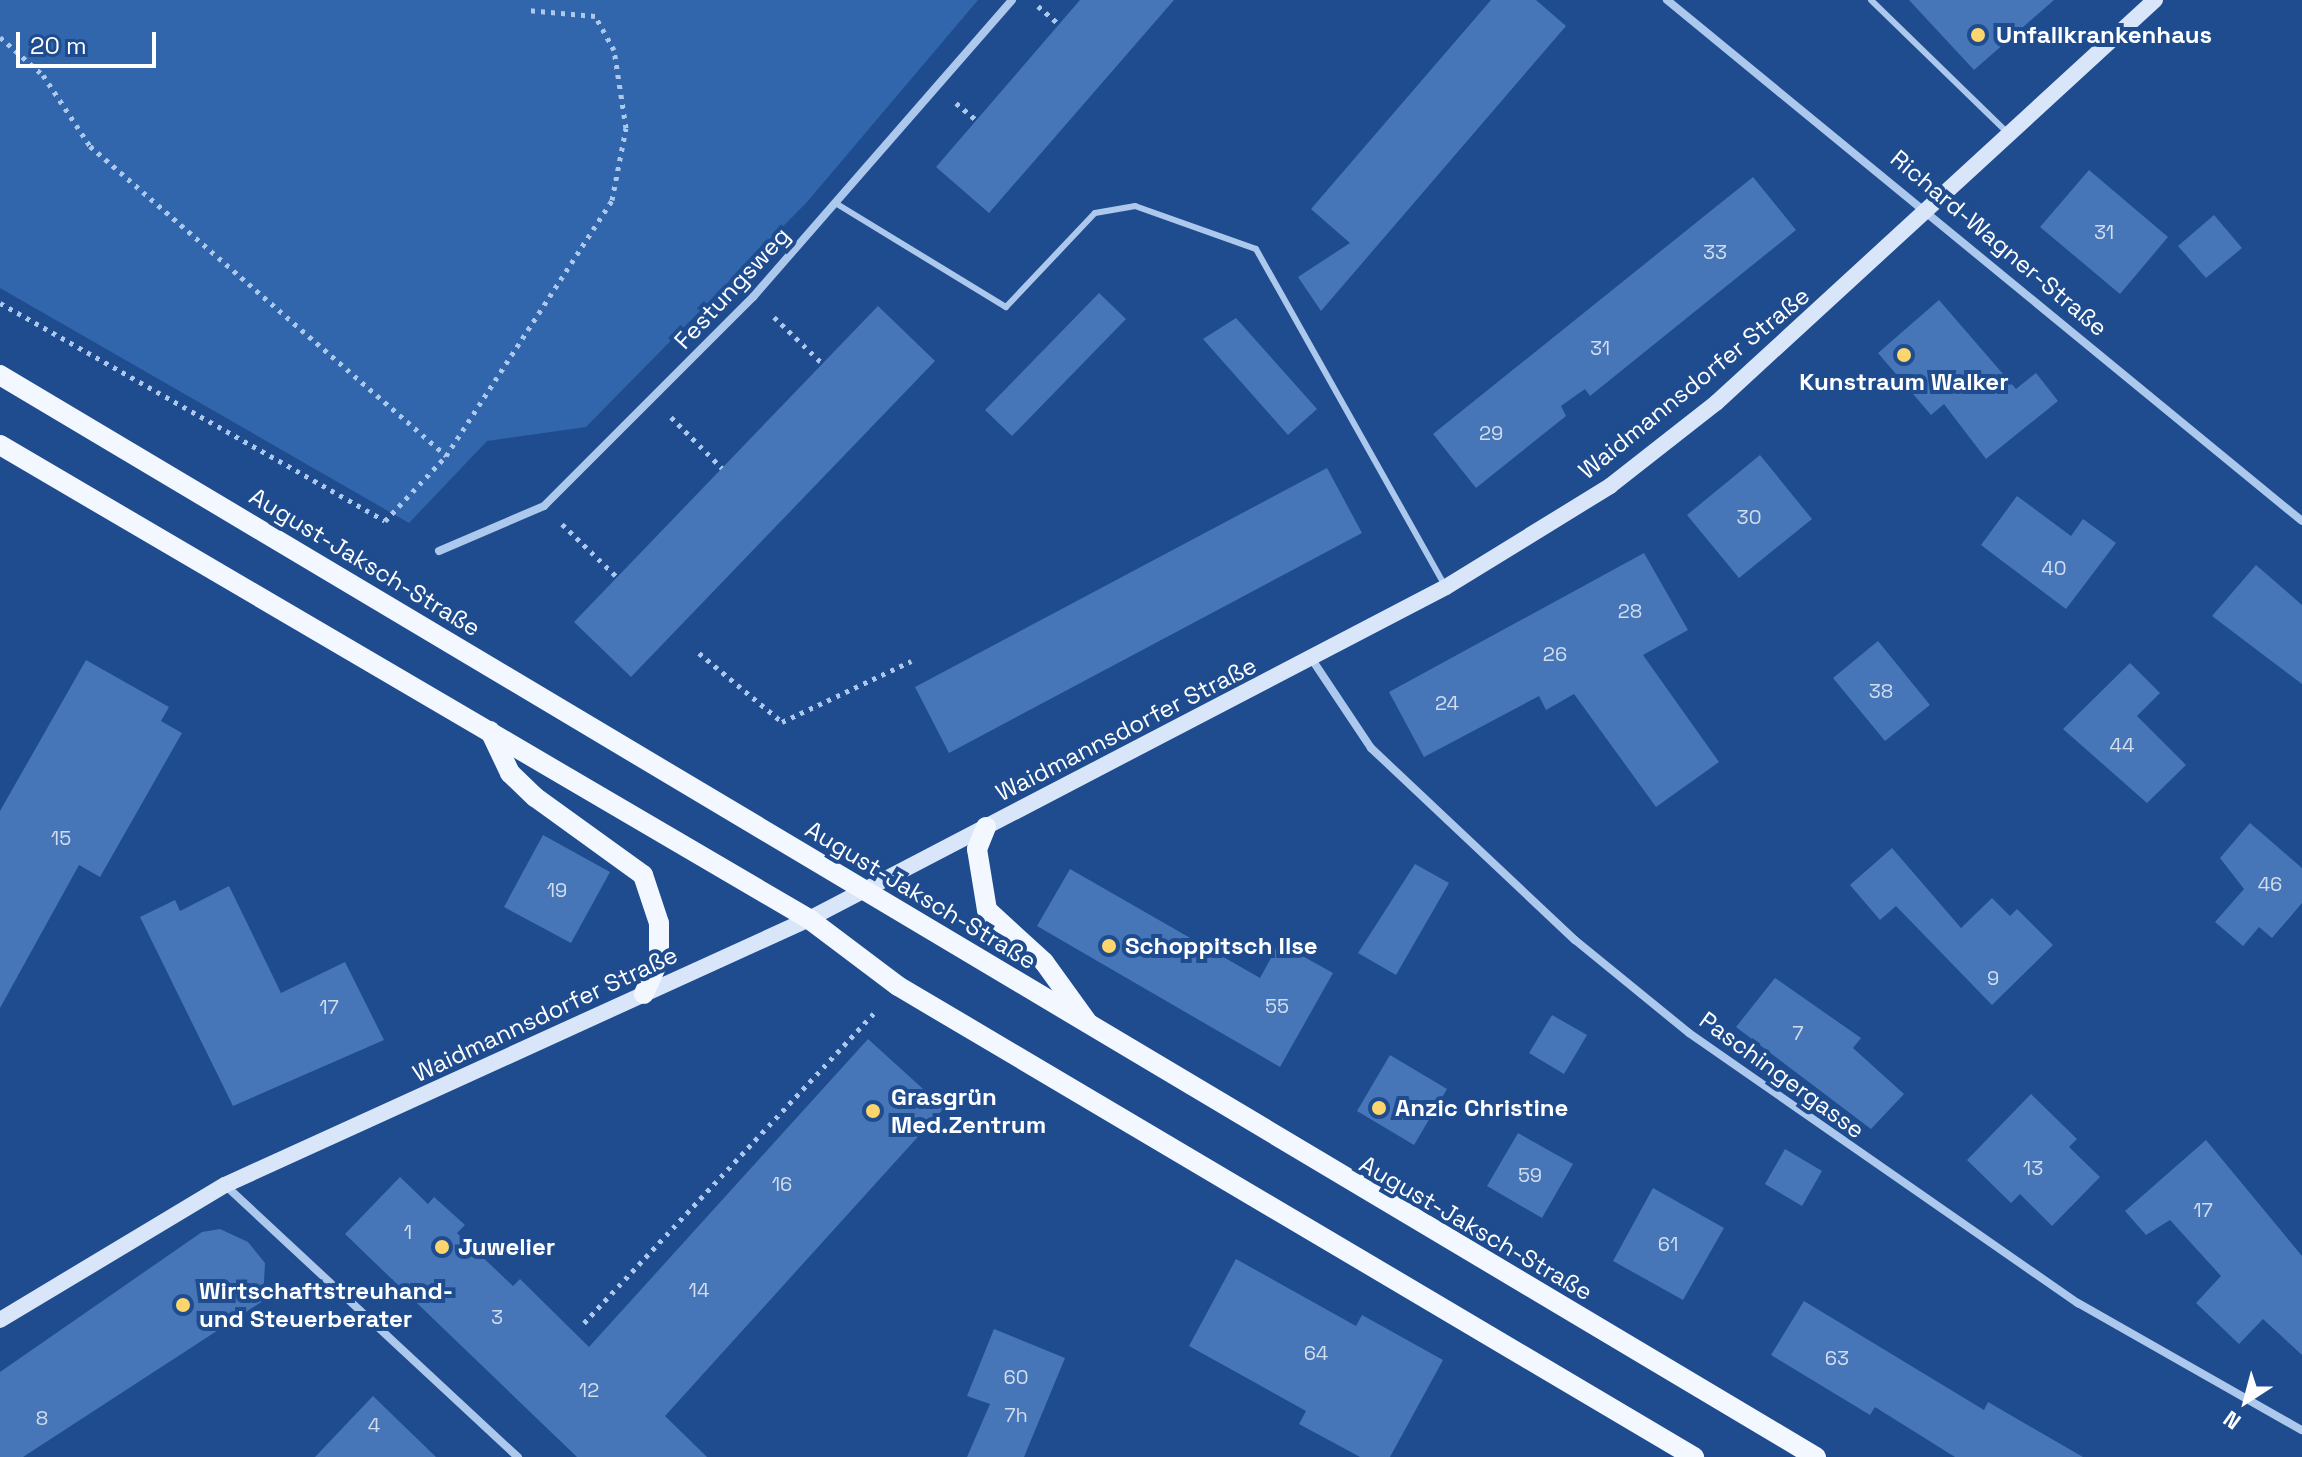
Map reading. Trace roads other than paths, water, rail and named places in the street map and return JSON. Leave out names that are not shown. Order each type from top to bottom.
[{"type":"main road","name":"August-Jaksch-Straße","points":[[0,375],[1816,1457]]},
{"type":"main road","points":[[0,445],[809,919],[898,986],[1694,1457]]},
{"type":"main road","points":[[490,731],[510,773],[535,797],[643,875],[659,923],[659,960],[644,994]]},
{"type":"main road","points":[[986,827],[977,849],[987,910],[1044,962],[1093,1029]]},
{"type":"street","name":"Festungsweg","points":[[439,551],[544,506],[753,297],[1012,0]]},
{"type":"street","name":"Richard-Wagner-Straße","points":[[1667,0],[1929,210],[2302,521]]},
{"type":"street","name":"Waidmannsdorfer Straße","points":[[0,1320],[225,1185],[809,919],[1313,661],[1446,587],[1622,477],[1929,210],[2008,133],[2155,0]]},
{"type":"street","name":"Paschingergasse","points":[[1313,661],[1371,748],[1575,940],[1689,1033],[2078,1303],[2302,1430]]},
{"type":"street","points":[[225,1185],[518,1457]]},
{"type":"lane","points":[[1871,0],[2008,133]]},
{"type":"lane","points":[[837,204],[1006,307],[1095,213],[1135,206],[1256,249],[1446,587]]},
{"type":"place","name":"Unfallkrankenhaus","points":[[1978,35]]},
{"type":"place","name":"Kunstraum Walker","points":[[1904,355]]},
{"type":"place","name":"Schoppitsch Ilse","points":[[1109,946]]},
{"type":"place","name":"Anzic Christine","points":[[1379,1108]]},
{"type":"place","name":"Grasgrün Med.Zentrum","points":[[873,1111]]},
{"type":"place","name":"Juwelier","points":[[442,1247]]},
{"type":"place","name":"Wirtschaftstreuhand- und Steuerberater","points":[[183,1305]]}]
